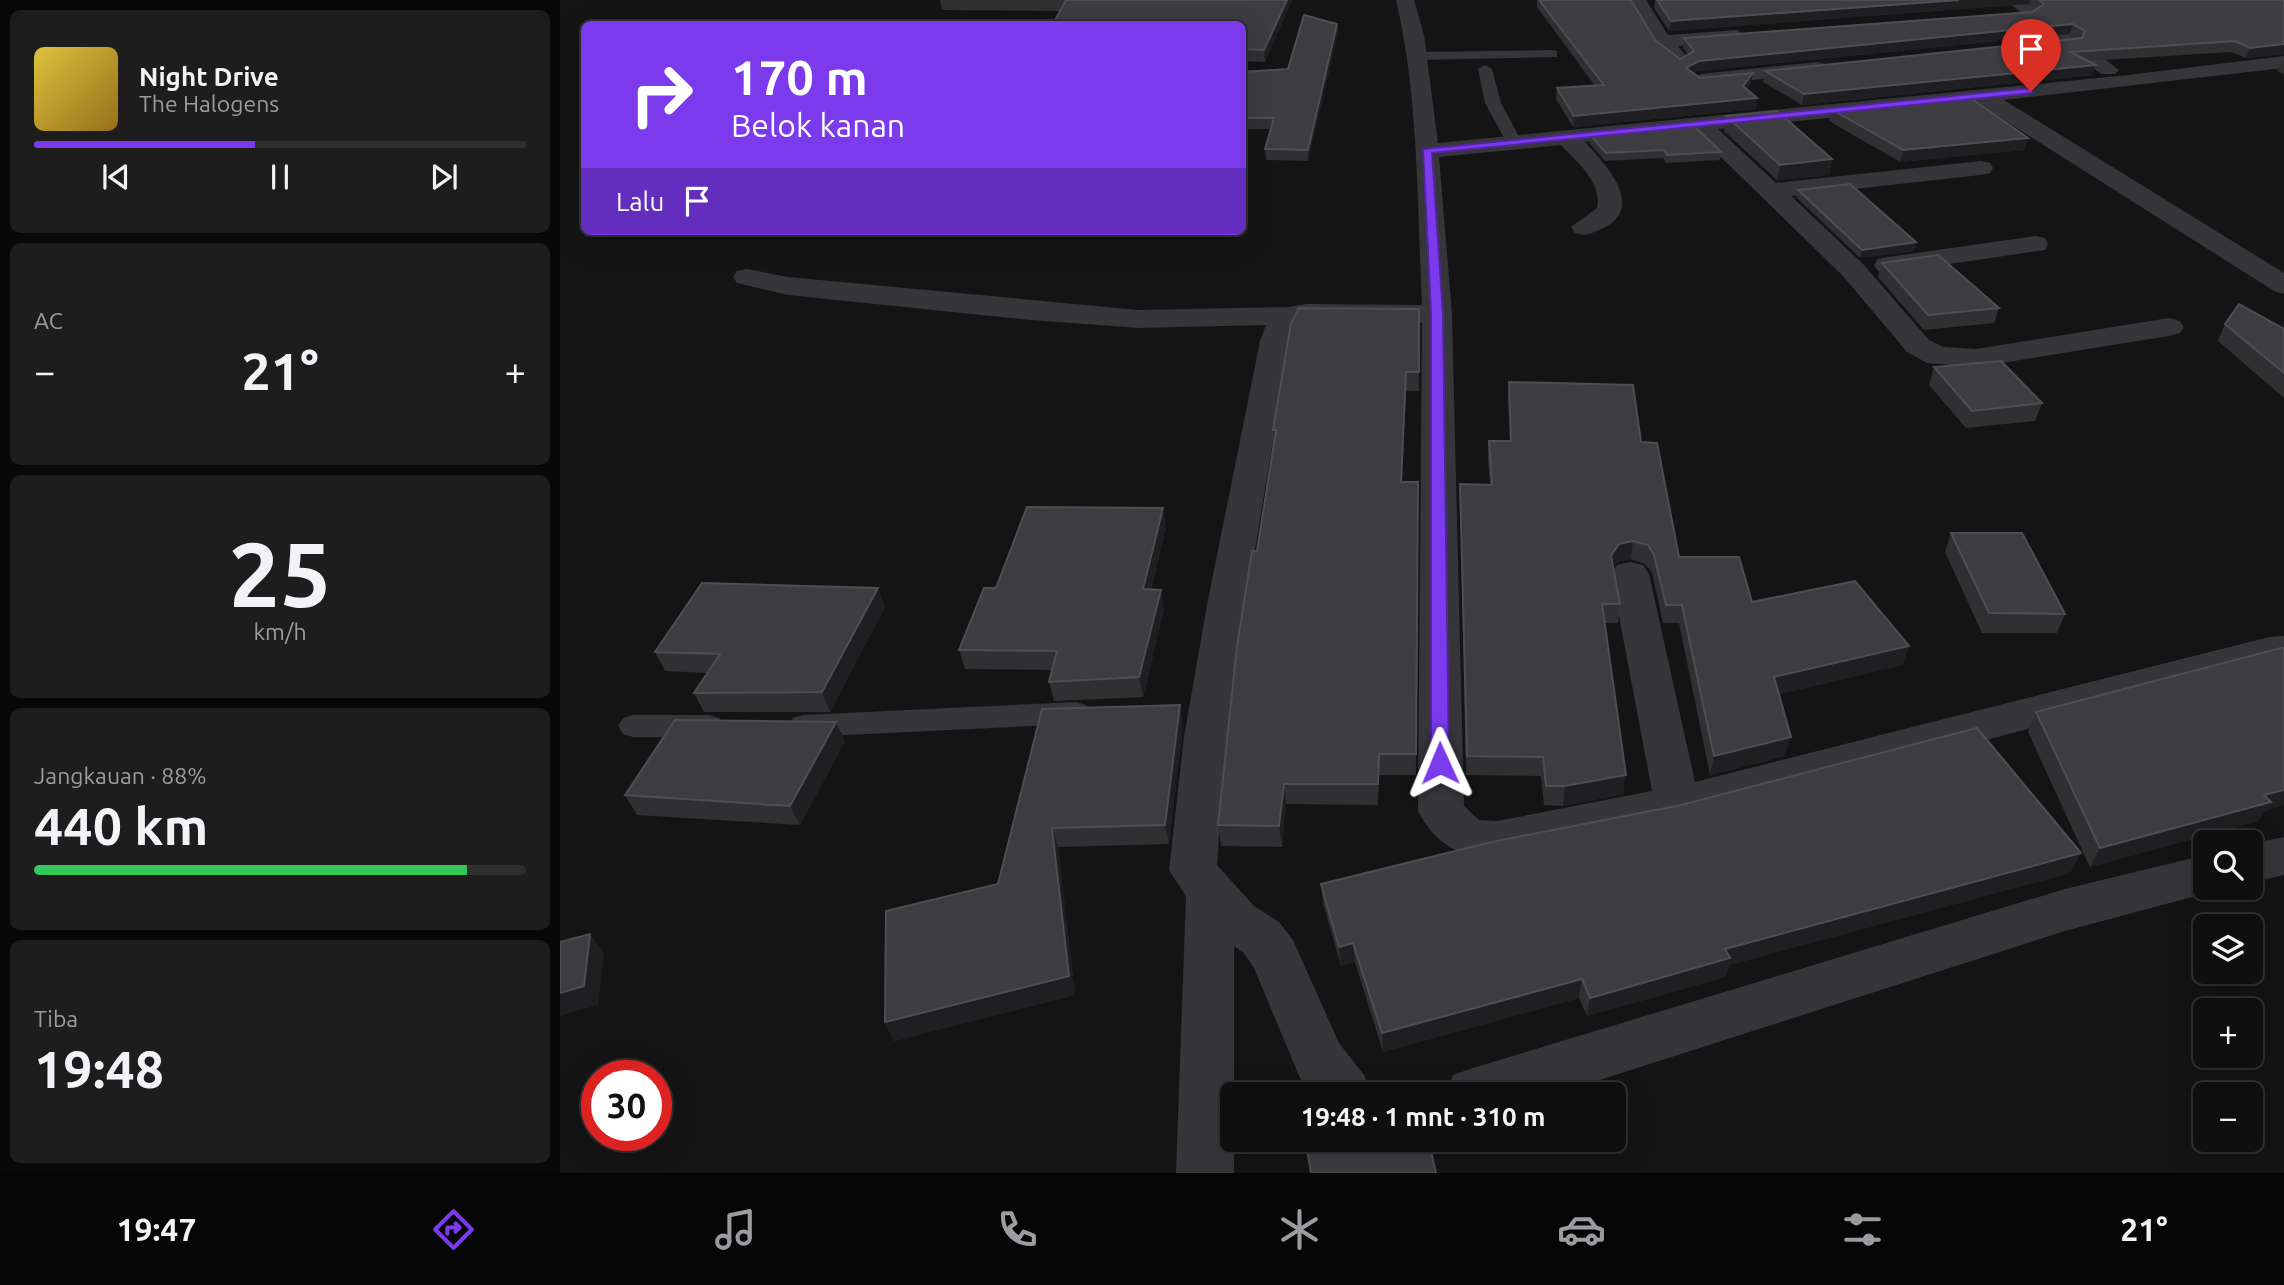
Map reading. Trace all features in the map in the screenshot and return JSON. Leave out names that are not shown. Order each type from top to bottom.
[{"type":"street","points":[[1405,0],[1416,55],[1427,151],[1437,314],[1437,627],[1441,811],[1455,829],[1473,840],[1497,840],[1678,804],[2269,651],[2284,650]]},
{"type":"street","points":[[1637,0],[1662,41],[1771,191],[1853,270],[1903,331],[1927,352],[1938,356],[1976,358],[2169,327]]},
{"type":"street","points":[[2015,9],[2128,81]]},
{"type":"street","points":[[1662,41],[1758,34]]},
{"type":"street","points":[[2043,46],[2070,43]]},
{"type":"street","points":[[1709,106],[1982,96],[2284,62]]},
{"type":"street","points":[[1427,151],[1567,137],[1709,106],[1836,66]]},
{"type":"street","points":[[1982,96],[2284,285]]},
{"type":"street","points":[[1567,137],[1583,153],[1612,195],[1612,207],[1606,214],[1584,227]]},
{"type":"street","points":[[1771,191],[1981,168]]},
{"type":"street","points":[[1853,270],[2035,244]]},
{"type":"street","points":[[747,277],[788,286],[1031,311],[1139,318],[1288,316],[1307,313],[1437,314]]},
{"type":"street","points":[[1288,316],[1279,326],[1275,341],[1195,708],[1196,802],[1193,870],[1236,921],[1261,937],[1275,956],[1319,1060],[1335,1082]]},
{"type":"street","points":[[1630,574],[1678,804]]},
{"type":"street","points":[[2263,861],[2284,856]]},
{"type":"street","points":[[1511,1082],[2065,909],[2193,878]]},
{"type":"street","points":[[1205,1173],[1210,893]]},
{"type":"lane","points":[[1416,55],[1552,54]]},
{"type":"lane","points":[[1485,69],[1493,103],[1514,142]]},
{"type":"lane","points":[[776,726],[1100,712]]},
{"type":"lane","points":[[633,726],[737,726]]},
{"type":"building","points":[[1066,0],[1287,0],[1264,50],[1246,49],[1246,21],[1055,21]]},
{"type":"building","points":[[1539,0],[1631,0],[1655,40],[1680,59],[1694,51],[1684,38],[2032,12],[2044,4],[2039,0],[2284,0],[2284,44],[2250,48],[2235,41],[2071,52],[2096,65],[1804,94],[1765,71],[2082,38],[2085,31],[2073,24],[1699,61],[1686,68],[1700,78],[1753,73],[1743,86],[1757,98],[1574,116],[1557,88],[1604,85]]},
{"type":"building","points":[[1657,0],[1959,0],[1671,21]]},
{"type":"building","points":[[1304,15],[1337,24],[1308,150],[1265,149],[1274,118],[1246,118],[1246,72],[1288,69]]},
{"type":"building","points":[[1966,95],[2028,138],[1903,150],[1831,109]]},
{"type":"building","points":[[1777,111],[1832,159],[1780,165],[1726,116]]},
{"type":"building","points":[[1694,126],[1721,152],[1667,155],[1664,150],[1606,153],[1591,136]]},
{"type":"building","points":[[1850,184],[1916,242],[1862,250],[1798,190]]},
{"type":"building","points":[[1938,255],[1999,308],[1928,315],[1882,263]]},
{"type":"building","points":[[2239,304],[2284,329],[2284,373],[2225,324]]},
{"type":"building","points":[[1299,308],[1419,309],[1419,372],[1406,372],[1401,482],[1418,482],[1416,754],[1379,754],[1378,784],[1284,784],[1279,826],[1218,825],[1237,647],[1252,551],[1257,551],[1291,323]]},
{"type":"building","points":[[2001,361],[2042,403],[1972,411],[1934,367]]},
{"type":"building","points":[[1509,382],[1633,385],[1641,442],[1657,443],[1679,557],[1739,557],[1752,602],[1855,581],[1909,646],[1774,677],[1791,737],[1714,756],[1682,605],[1666,605],[1654,555],[1648,545],[1633,541],[1619,544],[1611,556],[1620,604],[1602,604],[1626,775],[1565,786],[1546,786],[1543,757],[1467,756],[1460,484],[1492,485],[1489,441],[1511,441]]},
{"type":"building","points":[[1027,507],[1163,508],[1143,589],[1161,590],[1139,677],[1049,682],[1057,651],[959,650],[984,588],[996,588]]},
{"type":"building","points":[[1951,533],[2022,533],[2065,614],[1989,613]]},
{"type":"building","points":[[702,583],[878,588],[822,692],[694,693],[720,654],[655,652]]},
{"type":"building","points":[[2284,648],[2284,790],[2264,795],[2271,802],[2100,848],[2036,712]]},
{"type":"building","points":[[1180,705],[1165,825],[1052,828],[1069,976],[885,1022],[886,911],[998,884],[1042,709]]},
{"type":"building","points":[[675,720],[836,722],[790,806],[625,795]]},
{"type":"building","points":[[1977,728],[2081,853],[1725,949],[1730,958],[1590,998],[1582,979],[1382,1033],[1353,943],[1339,947],[1321,884],[1492,842],[1681,805]]},
{"type":"building","points":[[590,934],[584,986],[560,993],[560,942]]},
{"type":"building","points":[[1307,1152],[1431,1152],[1436,1173],[1311,1173]]},
{"type":"route","points":[[1440,763],[1435,391],[1437,314],[1427,151],[2031,91]]}]
